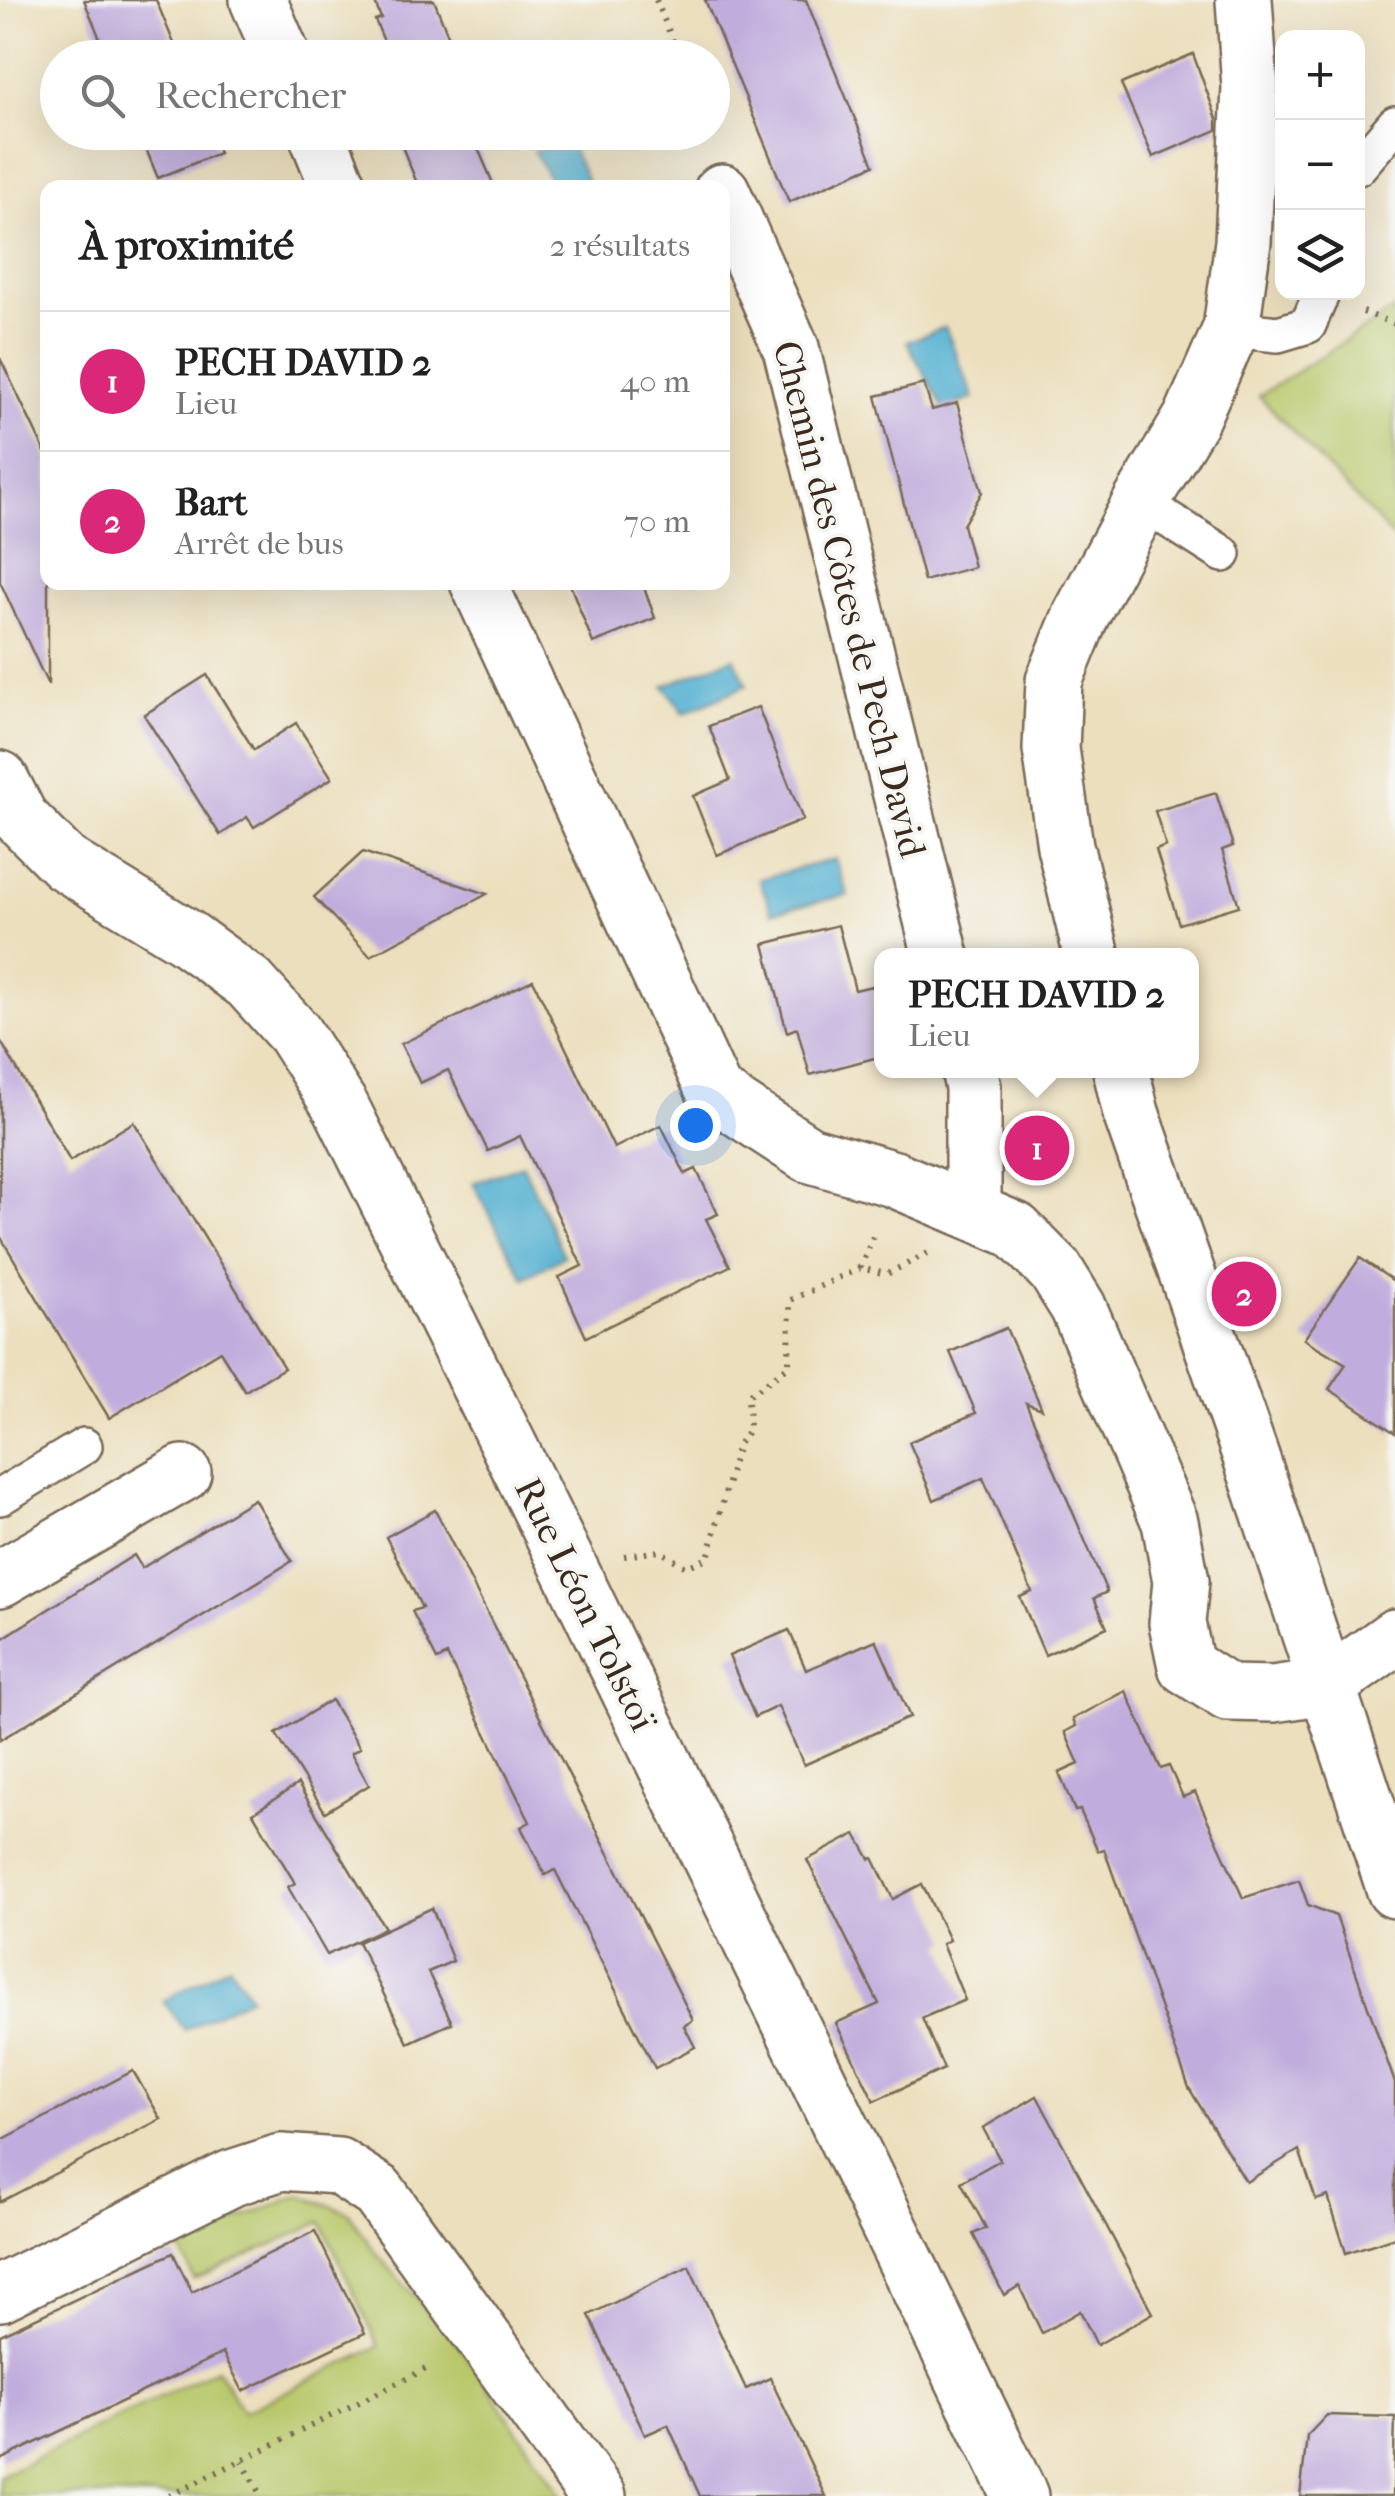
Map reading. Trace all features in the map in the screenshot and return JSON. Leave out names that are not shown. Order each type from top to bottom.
[{"type":"street","points":[[258,0],[275,40]]},
{"type":"street","points":[[1090,948],[1065,846],[1052,750],[1054,681],[1081,615],[1191,419],[1231,328],[1242,242],[1250,87],[1244,0]]},
{"type":"street","points":[[324,150],[337,180]]},
{"type":"street","name":"Chemin des Côtes de Pech David","points":[[730,209],[790,348],[939,948]]},
{"type":"street","points":[[482,590],[715,1093],[808,1154],[894,1179],[954,1231],[1014,1230],[1055,1270],[1078,1307],[1170,1522],[1181,1582],[1177,1622],[1186,1666],[1228,1693],[1273,1694],[1327,1686],[1395,1637]]},
{"type":"street","name":"Rue Léon Tolstoï","points":[[7,808],[65,864],[186,937],[249,983],[294,1033],[341,1106],[571,1570],[1020,2496]]},
{"type":"street","points":[[954,1231],[974,1087],[971,1078]]},
{"type":"street","points":[[1122,1078],[1395,1890]]},
{"type":"street","points":[[0,1579],[183,1472]]},
{"type":"street","points":[[0,2293],[232,2178],[281,2162],[338,2166],[378,2192],[598,2496]]},
{"type":"lane","points":[[1365,159],[1395,124]]},
{"type":"lane","points":[[1231,328],[1278,334],[1308,324],[1318,300]]},
{"type":"lane","points":[[1141,502],[1223,554]]},
{"type":"lane","points":[[0,1497],[84,1446]]},
{"type":"path","points":[[656,0],[673,40]]},
{"type":"path","points":[[860,1268],[877,1227]]},
{"type":"path","points":[[622,1556],[660,1551],[686,1567],[708,1558],[738,1444],[750,1430],[748,1396],[789,1366],[790,1300],[860,1268],[887,1274],[954,1231]]},
{"type":"path","points":[[169,2496],[446,2359]]},
{"type":"path","points":[[242,2460],[261,2496]]},
{"type":"green space","points":[[1395,309],[1395,539],[1259,396]]},
{"type":"green space","points":[[299,2194],[349,2213],[375,2252],[463,2350],[562,2496],[0,2496],[0,2476],[217,2369],[243,2412],[379,2347],[321,2222],[194,2280],[179,2245]]},
{"type":"water","points":[[573,150],[587,180],[550,180],[534,151]]},
{"type":"water","points":[[945,327],[974,398],[944,409],[907,342]]},
{"type":"water","points":[[734,657],[747,685],[684,713],[664,686]]},
{"type":"water","points":[[835,859],[848,895],[772,912],[759,879]]},
{"type":"water","points":[[523,1165],[564,1256],[524,1278],[473,1183]]},
{"type":"water","points":[[230,1965],[250,1997],[185,2030],[163,2001]]},
{"type":"building","points":[[84,0],[156,0],[173,40],[101,40]]},
{"type":"building","points":[[374,0],[434,0],[450,40],[383,40],[375,20],[381,18]]},
{"type":"building","points":[[705,0],[806,0],[874,165],[789,202],[730,60],[730,40],[722,40]]},
{"type":"building","points":[[1193,54],[1217,119],[1217,130],[1153,157],[1121,84]]},
{"type":"building","points":[[146,150],[218,150],[219,153],[158,178]]},
{"type":"building","points":[[403,150],[479,150],[492,180],[416,180]]},
{"type":"building","points":[[0,358],[40,441],[40,590],[48,590],[48,685],[0,582]]},
{"type":"building","points":[[924,384],[932,410],[957,403],[982,492],[963,525],[974,567],[924,581],[876,396]]},
{"type":"building","points":[[572,590],[645,590],[655,618],[593,643]]},
{"type":"building","points":[[207,675],[254,750],[296,723],[332,778],[254,827],[247,817],[220,835],[144,715]]},
{"type":"building","points":[[758,707],[803,820],[717,855],[693,796],[730,780],[709,726]]},
{"type":"building","points":[[1216,793],[1233,846],[1222,850],[1239,906],[1179,924],[1156,850],[1166,846],[1155,811]]},
{"type":"building","points":[[363,852],[487,894],[370,956],[314,897]]},
{"type":"building","points":[[838,925],[855,990],[872,986],[874,1058],[810,1075],[797,1028],[787,1032],[764,944]]},
{"type":"building","points":[[533,980],[614,1148],[661,1125],[685,1174],[696,1169],[718,1214],[706,1219],[730,1266],[586,1337],[559,1277],[582,1266],[520,1136],[488,1151],[448,1070],[420,1083],[401,1044]]},
{"type":"building","points":[[0,1040],[70,1161],[134,1122],[284,1368],[245,1391],[220,1351],[109,1418],[0,1236]]},
{"type":"building","points":[[1360,1258],[1395,1282],[1395,1433],[1329,1389],[1346,1364],[1304,1339]]},
{"type":"building","points":[[1006,1328],[1042,1409],[1026,1403],[1107,1592],[1094,1598],[1107,1627],[1045,1655],[1020,1597],[1032,1592],[983,1478],[934,1500],[909,1442],[976,1413],[950,1352]]},
{"type":"building","points":[[254,1499],[292,1561],[0,1740],[0,1640],[134,1555],[142,1568]]},
{"type":"building","points":[[435,1510],[693,2020],[684,2026],[695,2047],[655,2068],[555,1870],[545,1875],[521,1827],[530,1822],[447,1655],[437,1660],[412,1611],[422,1608],[386,1537]]},
{"type":"building","points":[[789,1630],[806,1670],[876,1640],[910,1717],[804,1765],[778,1706],[755,1717],[729,1656]]},
{"type":"building","points":[[1126,1691],[1161,1769],[1169,1766],[1183,1797],[1195,1792],[1243,1898],[1299,1880],[1308,1905],[1336,1916],[1395,2083],[1395,2237],[1346,2253],[1328,2196],[1316,2200],[1299,2150],[1246,2182],[1189,2088],[1104,1849],[1098,1851],[1059,1773],[1079,1764],[1065,1732],[1076,1726],[1073,1719]]},
{"type":"building","points":[[331,1700],[360,1748],[351,1753],[369,1785],[325,1812],[276,1734]]},
{"type":"building","points":[[298,1784],[385,1928],[327,1955],[288,1887],[295,1883],[253,1813]]},
{"type":"building","points":[[856,1834],[893,1899],[922,1884],[949,1940],[942,1944],[965,2000],[922,2018],[944,2069],[874,2101],[836,2023],[879,2004],[807,1860]]},
{"type":"building","points":[[432,1908],[453,1961],[428,1972],[452,2023],[408,2043],[358,1942]]},
{"type":"building","points":[[133,2071],[161,2119],[0,2202],[0,2141]]},
{"type":"building","points":[[1037,2096],[1153,2313],[1097,2345],[1080,2311],[1042,2333],[1019,2286],[1004,2295],[973,2234],[986,2228],[961,2182],[1000,2160],[983,2128]]},
{"type":"building","points":[[315,2231],[365,2333],[243,2391],[223,2353],[0,2460],[0,2335],[173,2253],[192,2292]]},
{"type":"building","points":[[689,2266],[746,2389],[770,2378],[826,2496],[700,2496],[668,2425],[645,2435],[589,2315]]},
{"type":"building","points":[[1327,2415],[1395,2417],[1393,2496],[1300,2496],[1307,2436]]},
{"type":"place","name":"PECH DAVID 2","points":[[1037,1148]]},
{"type":"place","name":"Bart","points":[[1244,1294]]}]
